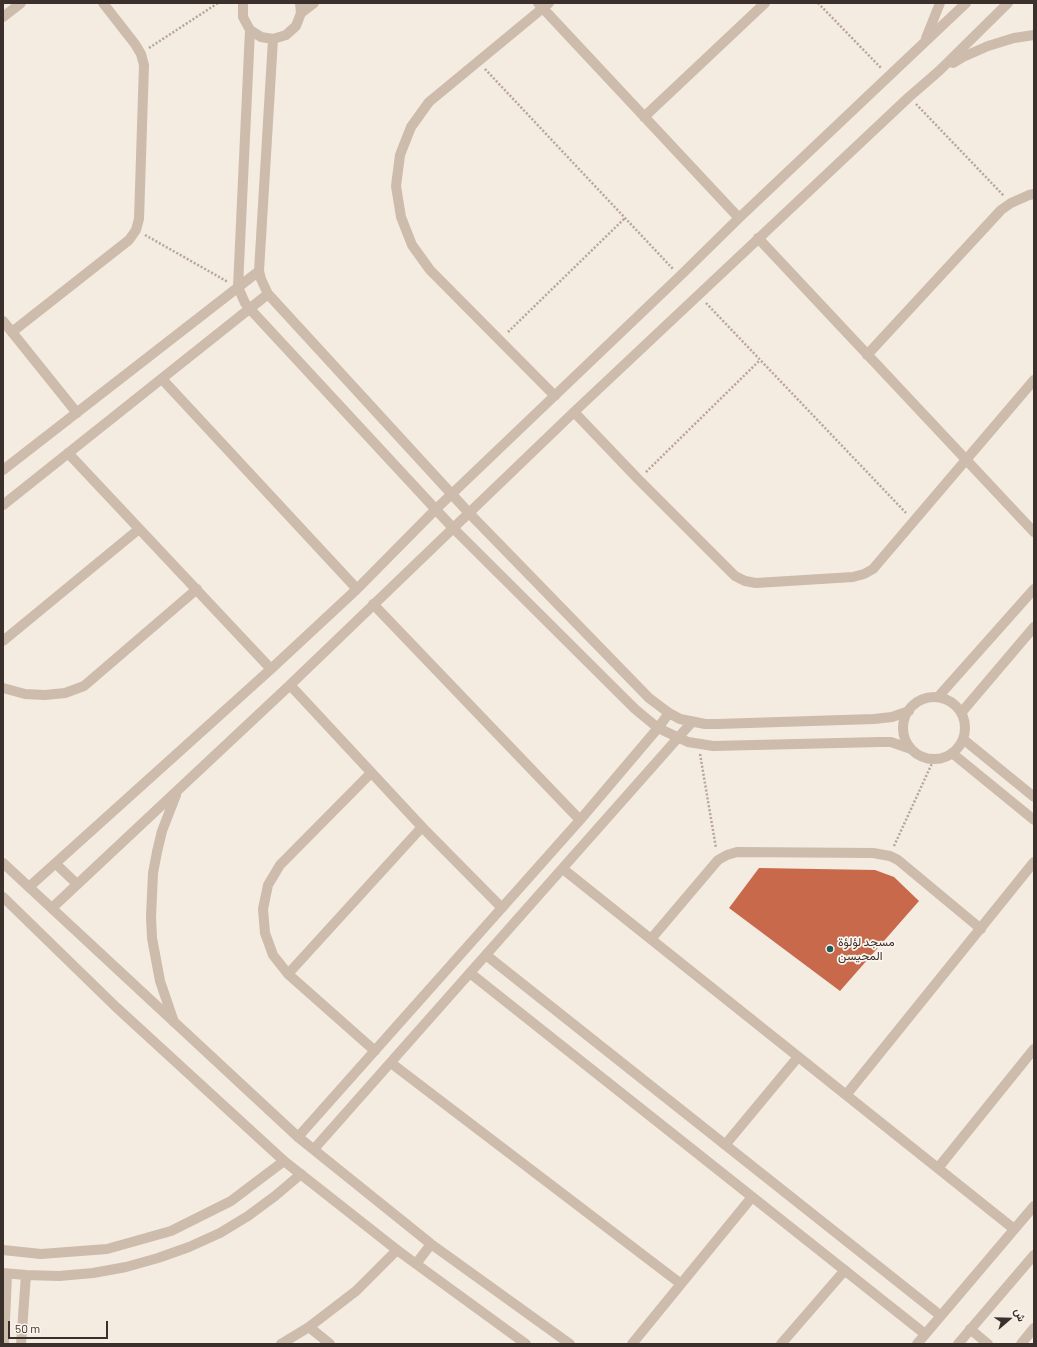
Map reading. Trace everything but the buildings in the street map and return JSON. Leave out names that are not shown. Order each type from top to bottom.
[{"type":"street","points":[[3,17],[20,3]]},
{"type":"street","points":[[12,332],[129,240],[136,230],[139,219],[144,65],[135,44],[103,3]]},
{"type":"street","points":[[243,3],[243,18],[250,30],[261,37],[274,39],[280,38],[292,31],[299,20],[300,8],[314,3]]},
{"type":"street","points":[[644,117],[765,3]]},
{"type":"street","points":[[925,42],[940,3]]},
{"type":"street","points":[[29,887],[271,669],[357,589],[436,510],[739,218],[966,3]]},
{"type":"street","points":[[52,908],[290,686],[373,604],[574,412],[699,296],[758,238],[909,97],[939,71],[1008,3]]},
{"type":"street","points":[[555,396],[430,270],[412,245],[401,217],[396,186],[400,155],[411,127],[429,102],[543,5],[644,117],[739,218]]},
{"type":"street","points":[[250,30],[238,287],[243,299],[250,309],[453,528],[635,709],[658,728],[678,738],[699,745],[713,746],[891,742],[911,749],[925,758],[934,759],[947,756],[952,753],[959,747],[963,739],[965,726],[961,712],[954,704],[949,700],[938,697],[929,697],[914,704],[909,710],[903,726],[904,734],[911,749]]},
{"type":"street","points":[[939,71],[962,57],[988,46],[1014,38],[1034,36]]},
{"type":"street","points":[[274,39],[259,271],[264,287],[268,294],[469,513],[649,698],[668,713],[692,722],[717,724],[874,719],[892,717],[909,710]]},
{"type":"street","points":[[867,355],[1001,210],[1011,203],[1034,194]]},
{"type":"street","points":[[758,238],[1034,532]]},
{"type":"street","points":[[3,470],[259,271]]},
{"type":"street","points":[[3,506],[268,294]]},
{"type":"street","points":[[3,321],[76,413]]},
{"type":"street","points":[[162,379],[357,589]]},
{"type":"street","points":[[574,412],[638,479],[735,576],[745,581],[756,582],[853,577],[864,574],[873,569],[1034,380]]},
{"type":"street","points":[[68,454],[271,669]]},
{"type":"street","points":[[3,641],[139,528]]},
{"type":"street","points":[[3,688],[25,694],[45,695],[65,692],[84,686],[197,589]]},
{"type":"street","points":[[938,697],[1034,589]]},
{"type":"street","points":[[373,604],[580,820]]},
{"type":"street","points":[[961,712],[1034,627]]},
{"type":"street","points":[[290,686],[422,827],[502,908]]},
{"type":"street","points":[[298,1137],[580,820],[658,728],[668,713]]},
{"type":"street","points":[[314,1149],[692,722]]},
{"type":"street","points":[[963,739],[1034,797]]},
{"type":"street","points":[[952,753],[1034,820]]},
{"type":"street","points":[[371,773],[280,865],[268,886],[263,909],[265,933],[273,955],[288,974],[375,1051]]},
{"type":"street","points":[[174,1022],[166,1002],[156,960],[152,931],[152,895],[154,873],[161,838],[169,810],[178,790]]},
{"type":"street","points":[[288,974],[422,827]]},
{"type":"street","points":[[651,939],[718,860],[737,852],[873,853],[890,856],[898,860],[981,929]]},
{"type":"street","points":[[846,1095],[1034,862]]},
{"type":"street","points":[[3,863],[298,1137],[431,1244],[570,1344]]},
{"type":"street","points":[[56,864],[77,884]]},
{"type":"street","points":[[563,869],[1014,1229]]},
{"type":"street","points":[[3,897],[116,1006],[284,1161],[396,1250],[526,1344]]},
{"type":"street","points":[[486,955],[941,1316]]},
{"type":"street","points":[[470,973],[925,1334]]},
{"type":"street","points":[[938,1168],[1034,1049]]},
{"type":"street","points":[[725,1145],[798,1057]]},
{"type":"street","points":[[391,1063],[681,1284]]},
{"type":"street","points":[[3,1250],[41,1254],[107,1249],[171,1231],[231,1201],[284,1161]]},
{"type":"street","points":[[4,1344],[5,1274],[59,1276],[93,1273],[126,1267],[158,1258],[189,1247],[220,1233],[248,1216],[301,1174]]},
{"type":"street","points":[[632,1344],[752,1197]]},
{"type":"street","points":[[917,1344],[1034,1206]]},
{"type":"street","points":[[416,1264],[431,1244]]},
{"type":"street","points":[[282,1344],[309,1328],[356,1291],[396,1250]]},
{"type":"street","points":[[958,1344],[1034,1255]]},
{"type":"street","points":[[781,1344],[845,1270]]},
{"type":"street","points":[[21,1344],[26,1275]]},
{"type":"street","points":[[309,1328],[330,1344]]},
{"type":"street","points":[[1021,1344],[1034,1328]]},
{"type":"street","points":[[970,1329],[988,1344]]},
{"type":"path","points":[[140,54],[218,3]]},
{"type":"path","points":[[499,340],[625,218]]},
{"type":"path","points":[[136,230],[238,287]]},
{"type":"path","points":[[638,479],[760,360]]},
{"type":"path","points":[[699,745],[718,860]]},
{"type":"path","points":[[890,856],[934,759]]},
{"type":"place","name":"مسجد لؤلؤة المحيسن","points":[[830,949]]}]
